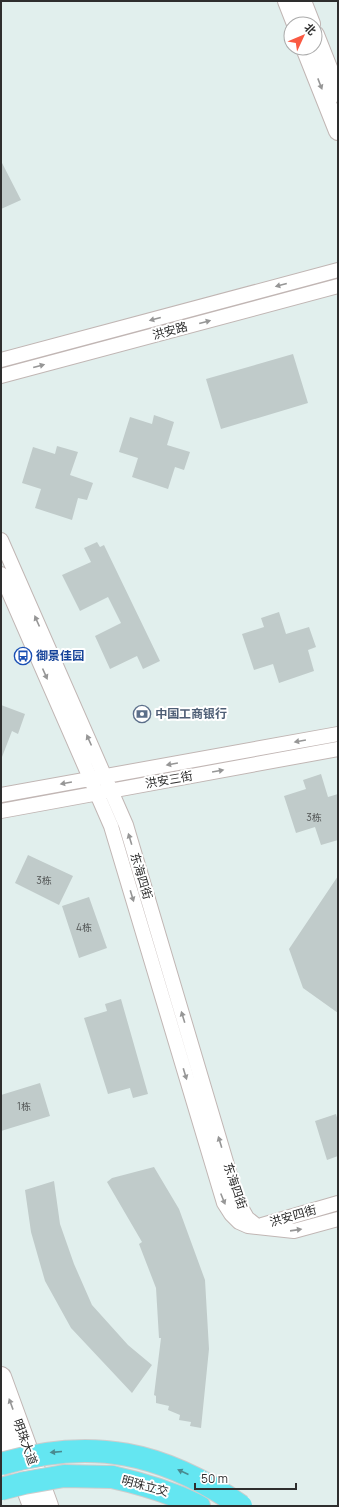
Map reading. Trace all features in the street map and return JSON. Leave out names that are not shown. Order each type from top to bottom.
[{"type":"main road","name":"明珠大道","points":[[1,1378],[48,1506]]},
{"type":"main road","name":"明珠大道","points":[[1,1419],[33,1506]]},
{"type":"main road","points":[[1,1464],[26,1456],[52,1452],[81,1450],[108,1451],[136,1456],[164,1464],[194,1477],[241,1506]]},
{"type":"main road","name":"明珠立交","points":[[1,1490],[24,1483],[64,1476],[112,1477],[176,1494],[199,1506]]},
{"type":"street","points":[[287,1],[293,16]]},
{"type":"street","points":[[302,1],[308,16]]},
{"type":"street","points":[[323,55],[338,93]]},
{"type":"street","points":[[308,56],[338,131]]},
{"type":"street","points":[[318,275],[329,268],[338,259]]},
{"type":"street","name":"洪安路","points":[[1,360],[338,270]]},
{"type":"street","name":"洪安路","points":[[1,376],[338,286]]},
{"type":"street","name":"东海四街","points":[[1,540],[126,825],[238,1202],[247,1218],[258,1226]]},
{"type":"street","name":"东海四街","points":[[1,574],[111,826],[224,1203],[231,1214],[240,1222],[248,1226],[258,1226]]},
{"type":"street","name":"洪安三街","points":[[1,795],[338,734]]},
{"type":"street","name":"洪安三街","points":[[1,811],[338,749]]},
{"type":"street","name":"洪安四街","points":[[258,1226],[338,1203]]},
{"type":"street","name":"洪安四街","points":[[258,1226],[294,1232],[338,1219]]},
{"type":"building","points":[[1,161],[21,200],[1,209]]},
{"type":"building","points":[[293,354],[308,403],[221,429],[206,379]]},
{"type":"building","points":[[154,415],[174,422],[167,445],[190,452],[184,470],[175,467],[168,489],[132,477],[138,458],[119,452],[130,417],[152,424]]},
{"type":"building","points":[[57,446],[78,452],[70,475],[93,483],[87,500],[78,498],[72,520],[35,508],[41,489],[22,483],[33,447],[55,454]]},
{"type":"building","points":[[97,542],[100,547],[104,545],[160,661],[143,669],[137,656],[110,669],[95,636],[121,623],[108,597],[80,611],[62,575],[91,562],[84,548]]},
{"type":"building","points":[[279,612],[286,634],[309,627],[316,647],[308,650],[314,671],[279,683],[273,664],[254,670],[242,634],[264,627],[261,618]]},
{"type":"building","points":[[1,705],[25,714],[18,734],[12,731],[2,757],[1,757]]},
{"type":"building","points":[[321,774],[328,797],[338,794],[338,840],[321,845],[315,827],[296,833],[284,796],[306,789],[303,780]]},
{"type":"building","points":[[28,855],[73,876],[59,905],[15,883]]},
{"type":"building","points":[[338,876],[338,1013],[303,988],[289,949]]},
{"type":"building","points":[[89,897],[107,948],[79,958],[62,906]]},
{"type":"building","points":[[121,999],[148,1094],[133,1098],[130,1088],[108,1094],[84,1018],[107,1011],[105,1004]]},
{"type":"building","points":[[40,1083],[50,1116],[1,1131],[1,1095]]},
{"type":"building","points":[[336,1114],[338,1121],[338,1156],[327,1160],[315,1121]]},
{"type":"building","points":[[154,1167],[179,1209],[205,1280],[209,1349],[201,1428],[190,1426],[191,1422],[179,1420],[180,1415],[168,1410],[169,1406],[156,1403],[156,1396],[154,1395],[161,1338],[159,1338],[156,1288],[139,1244],[142,1242],[107,1182],[112,1178]]},
{"type":"building","points":[[54,1181],[60,1224],[74,1264],[92,1305],[128,1345],[152,1365],[132,1393],[71,1328],[45,1281],[31,1232],[25,1190]]},
{"type":"place","name":"御景佳园","points":[[23,656]]},
{"type":"place","name":"中国工商银行","points":[[142,714]]}]
